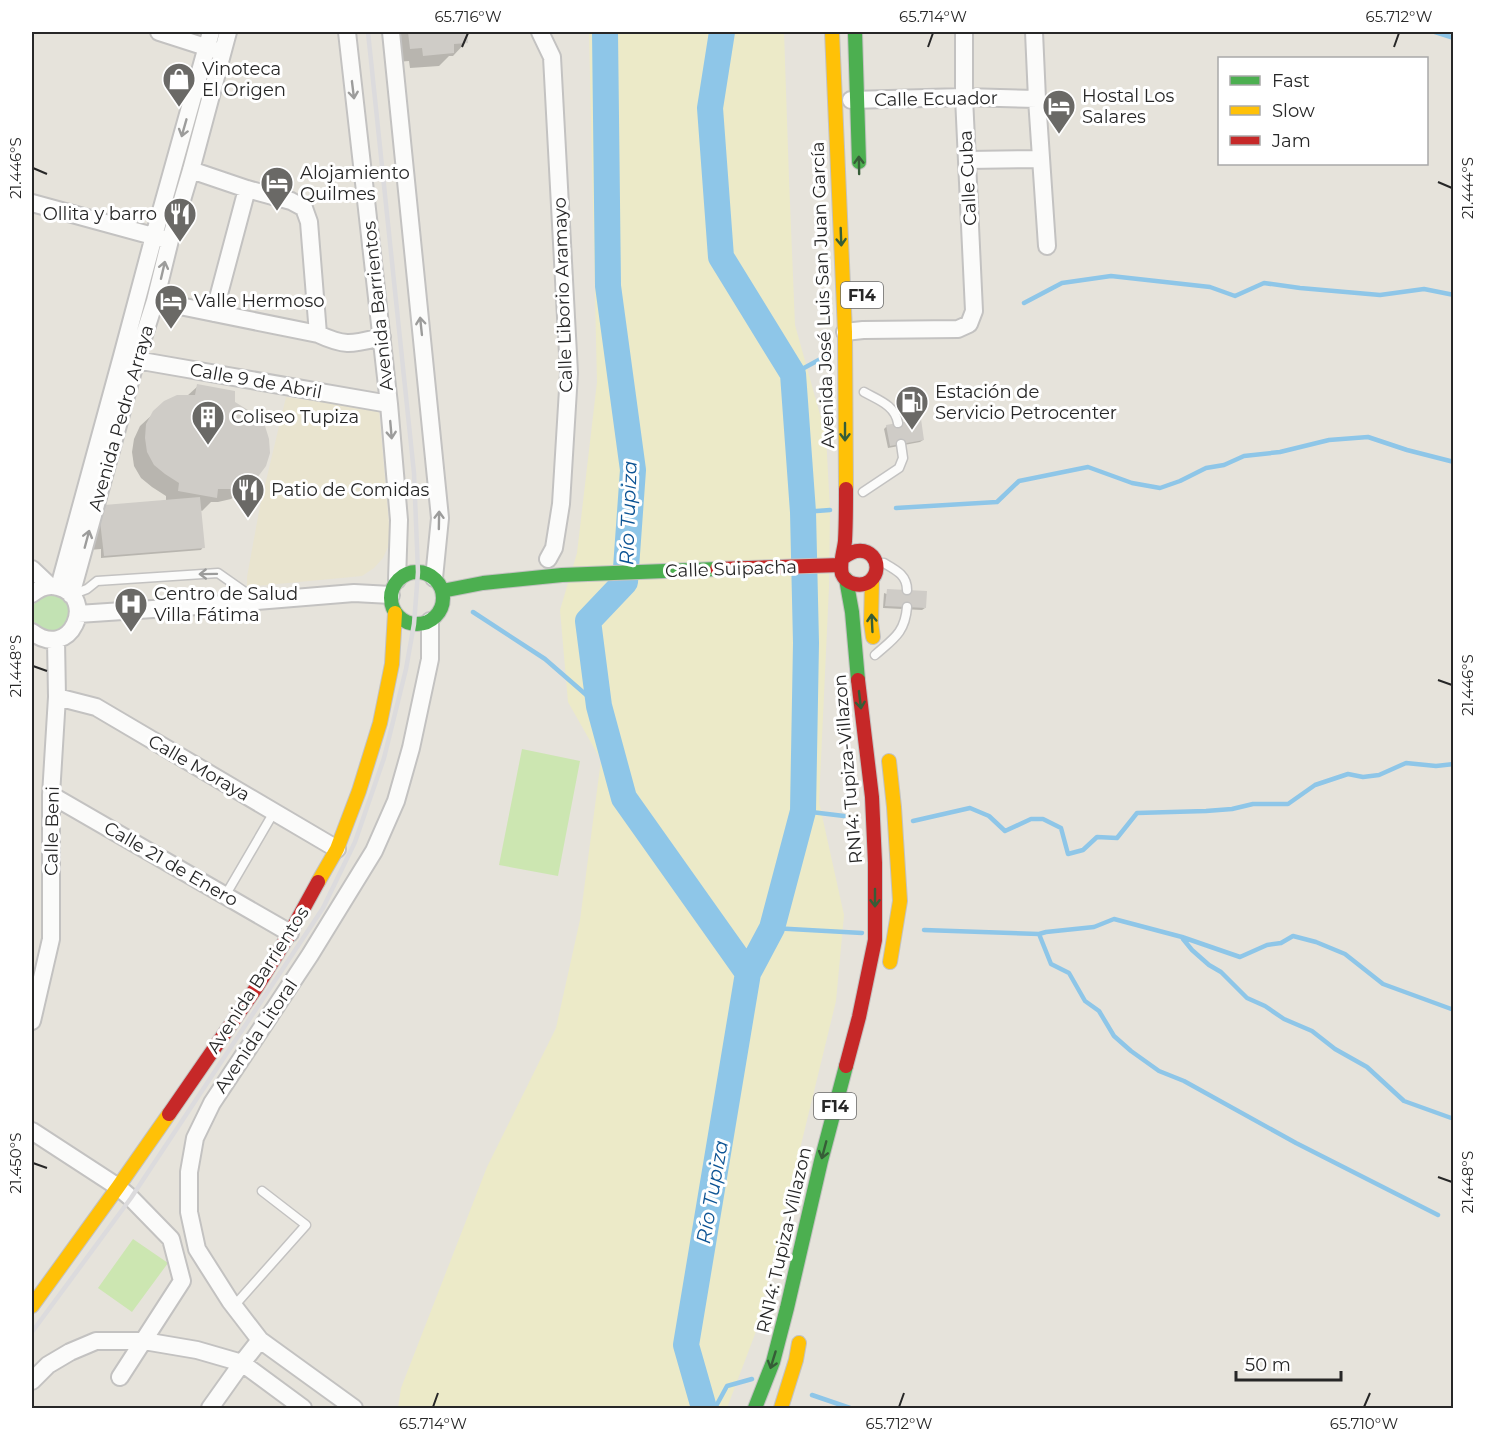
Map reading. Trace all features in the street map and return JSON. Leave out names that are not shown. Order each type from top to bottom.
[{"type":"main road","name":"Avenida José Luis San Juan García","points":[[832,32],[845,332],[846,519],[842,561]]},
{"type":"main road","points":[[855,32],[859,180]]},
{"type":"main road","points":[[867,539],[876,569],[872,579],[872,623],[876,661]]},
{"type":"main road","points":[[842,561],[852,550],[858,549],[864,550],[874,558]]},
{"type":"main road","name":"Calle Suipacha","points":[[438,585],[562,575],[842,561]]},
{"type":"main road","name":"F14","points":[[842,561],[843,575],[846,579]]},
{"type":"main road","points":[[410,572],[426,574],[438,585],[442,601],[441,609],[430,621],[423,624],[407,622],[400,619],[391,606],[394,587],[403,576],[410,572]]},
{"type":"main road","points":[[846,579],[856,585],[862,585],[872,579]]},
{"type":"main road","name":"RN14: Tupiza-Villazon","points":[[781,1408],[796,1360],[793,1325],[821,1161],[860,1017],[875,940],[872,798],[852,612],[846,579]]},
{"type":"main road","name":"Avenida Barrientos","points":[[32,1306],[256,988],[337,849],[359,791],[380,723],[392,664],[395,613]]},
{"type":"main road","points":[[869,968],[889,972],[900,901],[894,807],[887,748]]},
{"type":"main road","points":[[875,858],[897,857]]},
{"type":"main road","name":"RN14: Tupiza-Villazon","points":[[755,1408],[773,1362],[793,1325]]},
{"type":"street","points":[[159,32],[213,44]]},
{"type":"street","name":"Avenida Pedro Arraya","points":[[60,589],[129,358],[213,44],[228,32]]},
{"type":"street","name":"Avenida Barrientos","points":[[347,32],[382,338],[399,520],[394,587]]},
{"type":"street","points":[[391,32],[440,518],[438,585]]},
{"type":"street","name":"Calle Liborio Aramayo","points":[[540,32],[552,57],[569,373],[561,504],[554,548],[548,559]]},
{"type":"street","name":"Calle Cuba","points":[[845,332],[958,329],[969,324],[974,310],[964,96],[964,32]]},
{"type":"street","points":[[1034,32],[1047,246]]},
{"type":"street","name":"Avenida Pedro Arraya","points":[[129,358],[155,301],[162,238],[191,170],[213,44]]},
{"type":"street","name":"Calle Ecuador","points":[[835,100],[964,96],[1037,99]]},
{"type":"street","points":[[967,160],[1041,159]]},
{"type":"street","points":[[191,170],[291,201],[304,208],[309,222],[318,334]]},
{"type":"street","points":[[214,313],[247,189]]},
{"type":"street","points":[[32,203],[162,238]]},
{"type":"street","points":[[155,301],[318,334],[342,344],[382,338]]},
{"type":"street","name":"Calle 9 de Abril","points":[[129,358],[389,404]]},
{"type":"street","points":[[32,569],[76,601],[78,614],[72,631],[64,637],[47,640],[32,632]]},
{"type":"street","points":[[78,614],[354,593],[394,587]]},
{"type":"street","points":[[32,594],[41,588],[60,589]]},
{"type":"street","name":"Avenida Litoral","points":[[354,1408],[260,1340],[234,1306],[197,1249],[189,1212],[189,1173],[195,1138],[212,1102],[310,955],[374,851],[396,801],[411,748],[430,658],[430,621]]},
{"type":"street","name":"Calle Beni","points":[[32,1021],[51,939],[51,795],[57,697],[56,640]]},
{"type":"street","name":"Calle Moraya","points":[[57,697],[96,708],[337,849]]},
{"type":"street","name":"Calle 21 de Enero","points":[[51,795],[290,933]]},
{"type":"street","points":[[32,1131],[118,1187],[171,1239],[182,1281],[120,1377]]},
{"type":"street","points":[[210,1408],[260,1340]]},
{"type":"street","points":[[32,1381],[48,1365],[96,1341],[144,1341],[197,1350],[242,1363],[303,1408]]},
{"type":"lane","points":[[863,392],[890,406],[897,416],[898,423]]},
{"type":"lane","points":[[863,491],[898,468],[903,458],[901,444]]},
{"type":"lane","points":[[874,558],[902,573],[907,582],[907,590]]},
{"type":"lane","points":[[60,589],[87,589],[97,580],[218,573],[258,601]]},
{"type":"lane","points":[[876,661],[902,629],[907,607]]},
{"type":"lane","points":[[225,896],[274,812]]},
{"type":"lane","points":[[234,1306],[306,1226],[262,1191]]},
{"type":"shaded area","points":[[286,397],[379,410],[390,536],[383,558],[362,576],[247,587],[260,506]]},
{"type":"green space","points":[[51,594],[65,599],[70,613],[65,627],[51,632],[37,627],[32,613],[37,599]]},
{"type":"green space","points":[[522,749],[580,761],[558,876],[499,865]]},
{"type":"green space","points":[[133,1239],[168,1263],[132,1312],[98,1288]]},
{"type":"sand","points":[[589,32],[784,32],[795,325],[826,436],[830,510],[829,587],[819,802],[844,915],[836,1001],[755,1334],[727,1408],[398,1408],[401,1388],[487,1167],[556,1028],[580,920],[601,760],[568,702],[560,610],[577,553],[597,382]]},
{"type":"building","points":[[408,32],[467,32],[468,43],[454,44],[454,53],[423,56],[422,48],[410,49]]},
{"type":"building","name":"Coliseo Tupiza","points":[[197,384],[235,391],[235,402],[256,415],[265,426],[269,439],[270,453],[266,466],[257,478],[246,486],[218,489],[217,498],[178,491],[179,483],[154,465],[147,452],[146,424],[153,411],[164,401],[177,395],[195,395]]},
{"type":"building","points":[[921,419],[924,440],[890,446],[886,425]]},
{"type":"building","points":[[200,497],[205,548],[104,556],[100,521],[104,505]]},
{"type":"building","points":[[887,589],[927,591],[926,608],[885,606]]},
{"type":"waterway","name":"Río Tupiza","points":[[605,32],[608,286],[633,470],[625,582],[588,621],[599,706],[624,798],[748,973],[686,1345],[704,1408]]},
{"type":"waterway","name":"Río Tupiza","points":[[722,32],[710,108],[721,257],[793,374],[803,512],[806,643],[803,811],[772,928],[748,973]]},
{"type":"waterway","points":[[1435,32],[1454,38]]},
{"type":"waterway","points":[[1024,303],[1062,283],[1111,276],[1210,287],[1235,296],[1264,283],[1380,295],[1424,289],[1454,295]]},
{"type":"waterway","points":[[793,374],[826,356]]},
{"type":"waterway","points":[[896,508],[997,502],[1019,481],[1088,467],[1132,483],[1160,488],[1206,468],[1224,465],[1244,456],[1280,452],[1329,440],[1368,437],[1454,462]]},
{"type":"waterway","points":[[803,512],[830,510]]},
{"type":"waterway","points":[[473,612],[545,659],[599,706]]},
{"type":"waterway","points":[[913,821],[970,808],[989,816],[1005,831],[1031,819],[1043,819],[1061,828],[1068,854],[1083,850],[1097,837],[1117,838],[1137,813],[1206,811],[1232,809],[1253,804],[1288,804],[1315,785],[1348,774],[1363,777],[1379,775],[1406,763],[1436,766],[1454,764]]},
{"type":"waterway","points":[[803,811],[844,816]]},
{"type":"waterway","points":[[924,930],[1039,934],[1094,927],[1114,919],[1182,937],[1240,957],[1267,945],[1281,943],[1293,936],[1316,942],[1345,954],[1383,984],[1454,1010]]},
{"type":"waterway","points":[[772,928],[862,933]]},
{"type":"waterway","points":[[1039,934],[1051,964],[1069,973],[1085,1001],[1099,1011],[1114,1036],[1159,1071],[1184,1081],[1296,1143],[1438,1215]]},
{"type":"waterway","points":[[1183,939],[1192,950],[1221,972],[1247,998],[1265,1006],[1284,1019],[1312,1031],[1335,1049],[1367,1067],[1404,1101],[1454,1119]]},
{"type":"waterway","points":[[715,1408],[727,1386],[752,1379]]},
{"type":"waterway","points":[[812,1395],[850,1408]]},
{"type":"railway","points":[[32,1332],[131,1198],[323,908],[355,842],[384,758],[406,669],[414,624],[418,572],[414,473],[368,32]]},
{"type":"traffic: fast","points":[[855,32],[859,162]]},
{"type":"traffic: fast","points":[[442,591],[483,583],[562,575],[717,569]]},
{"type":"traffic: fast","points":[[412,572],[422,572],[431,576],[439,584],[443,598],[439,612],[431,620],[422,624],[412,624],[403,620],[395,612],[391,603],[391,593],[395,584],[403,576],[412,572]]},
{"type":"traffic: fast","points":[[846,579],[852,612],[858,680]]},
{"type":"traffic: fast","points":[[755,1408],[773,1362],[846,1066]]},
{"type":"traffic: slow","points":[[832,32],[845,332],[846,489]]},
{"type":"traffic: slow","points":[[872,579],[873,637]]},
{"type":"traffic: slow","points":[[318,882],[337,849],[359,791],[380,723],[392,664],[395,613]]},
{"type":"traffic: slow","points":[[889,761],[900,901],[890,962]]},
{"type":"traffic: slow","points":[[32,1306],[169,1114]]},
{"type":"traffic: slow","points":[[781,1408],[799,1343]]},
{"type":"traffic: jam","points":[[843,558],[852,552],[867,552],[876,562],[875,575],[870,581],[858,584],[850,582],[842,574],[846,489]]},
{"type":"traffic: jam","points":[[717,569],[841,565]]},
{"type":"traffic: jam","points":[[846,1066],[875,940],[872,797],[858,680]]},
{"type":"traffic: jam","points":[[169,1114],[256,988],[318,882]]},
{"type":"place","name":"Vinoteca El Origen","points":[[179,108]]},
{"type":"place","name":"Hostal Los Salares","points":[[1059,135]]},
{"type":"place","name":"Alojamiento Quilmes","points":[[277,212]]},
{"type":"place","name":"Ollita y barro","points":[[180,243]]},
{"type":"place","name":"Valle Hermoso","points":[[171,330]]},
{"type":"place","name":"Estación de Servicio Petrocenter","points":[[912,431]]},
{"type":"place","name":"Coliseo Tupiza","points":[[208,446]]},
{"type":"place","name":"Patio de Comidas","points":[[248,519]]},
{"type":"place","name":"Centro de Salud Villa Fátima","points":[[131,633]]}]
